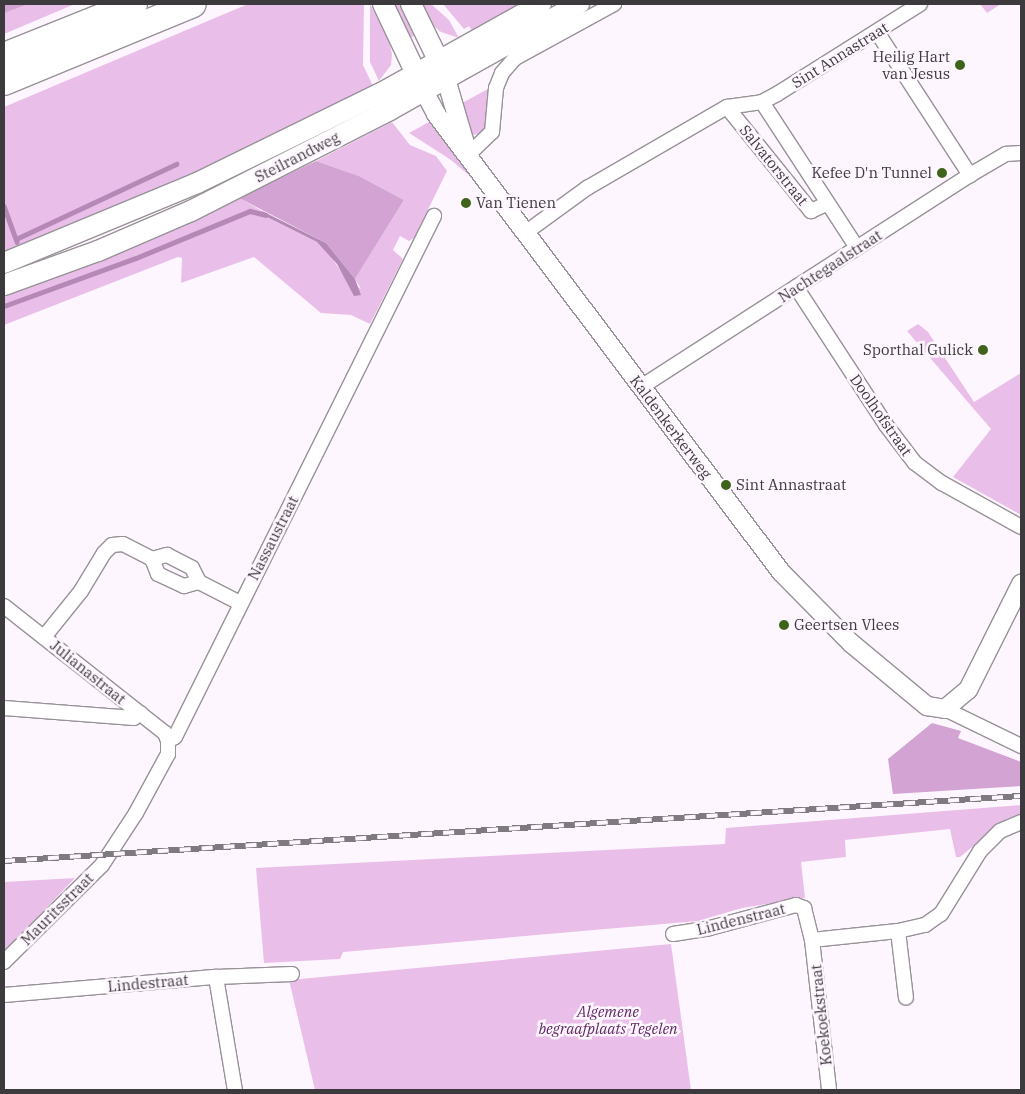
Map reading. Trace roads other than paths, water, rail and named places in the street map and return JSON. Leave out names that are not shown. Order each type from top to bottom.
[{"type":"highway","points":[[4,56],[134,4]]},
{"type":"highway","points":[[4,82],[192,4]]},
{"type":"main road","name":"Kaldenkerkerweg","points":[[383,4],[420,82]]},
{"type":"main road","name":"Kaldenkerkerweg","points":[[411,4],[443,69]]},
{"type":"main road","name":"Steilrandweg","points":[[443,69],[541,4]]},
{"type":"main road","name":"Steilrandweg","points":[[4,285],[98,251],[191,211],[443,69],[579,4]]},
{"type":"main road","name":"Steilrandweg","points":[[4,263],[197,183],[420,82]]},
{"type":"street","points":[[468,155],[492,132],[496,88],[502,73],[515,58],[614,4]]},
{"type":"street","name":"Sint Annastraat","points":[[525,233],[587,188],[727,107],[762,102],[920,4]]},
{"type":"street","points":[[877,32],[970,175]]},
{"type":"street","name":"Kaldenkerkerweg","points":[[443,69],[468,155]]},
{"type":"street","name":"Kaldenkerkerweg","points":[[420,82],[436,114],[781,572],[851,642],[927,706],[945,709]]},
{"type":"street","name":"Salvatorstraat","points":[[762,102],[826,204],[857,248]]},
{"type":"street","name":"Salvatorstraat","points":[[727,107],[811,211],[826,204]]},
{"type":"street","name":"Nachtegaalstraat","points":[[641,387],[970,175],[1006,154],[1021,153]]},
{"type":"street","name":"Nassaustraat","points":[[109,854],[168,754],[168,741],[175,737],[434,216]]},
{"type":"street","name":"Doolhofstraat","points":[[796,287],[886,425],[915,463],[942,483],[1021,527]]},
{"type":"street","points":[[44,637],[81,591],[104,553],[112,545],[123,544],[152,559],[158,574],[184,586],[199,582]]},
{"type":"street","points":[[152,559],[167,555],[176,559],[192,568],[199,582],[240,603]]},
{"type":"street","points":[[1021,584],[968,690],[945,709],[1021,746]]},
{"type":"street","name":"Julianastraat","points":[[4,606],[165,733],[168,741]]},
{"type":"street","points":[[4,708],[134,718],[140,713]]},
{"type":"street","points":[[812,940],[898,931],[925,925],[941,914],[980,851],[1000,831],[1021,822]]},
{"type":"street","name":"Mauritsstraat","points":[[4,962],[109,854]]},
{"type":"street","name":"Lindenstraat","points":[[673,934],[710,928],[796,905],[804,908],[812,940]]},
{"type":"street","points":[[898,931],[906,998]]},
{"type":"street","name":"Koekoekstraat","points":[[812,940],[829,1090]]},
{"type":"street","name":"Lindestraat","points":[[4,995],[216,977],[292,974]]},
{"type":"street","points":[[216,977],[234,1090]]},
{"type":"waterway","points":[[16,239],[176,164]]},
{"type":"waterway","points":[[4,206],[17,242]]},
{"type":"waterway","points":[[4,306],[136,258],[250,211],[266,215]]},
{"type":"railway","points":[[4,861],[1021,796]]},
{"type":"place","name":"Heilig Hart van Jesus","points":[[960,65]]},
{"type":"place","name":"Kefee D'n Tunnel","points":[[942,173]]},
{"type":"place","name":"Van Tienen","points":[[466,203]]},
{"type":"place","name":"Sporthal Gulick","points":[[983,350]]},
{"type":"place","name":"Sint Annastraat","points":[[726,485]]},
{"type":"place","name":"Geertsen Vlees","points":[[784,625]]},
{"type":"park label","name":"Algemene begraafplaats Tegelen","points":[[608,1020]]}]
